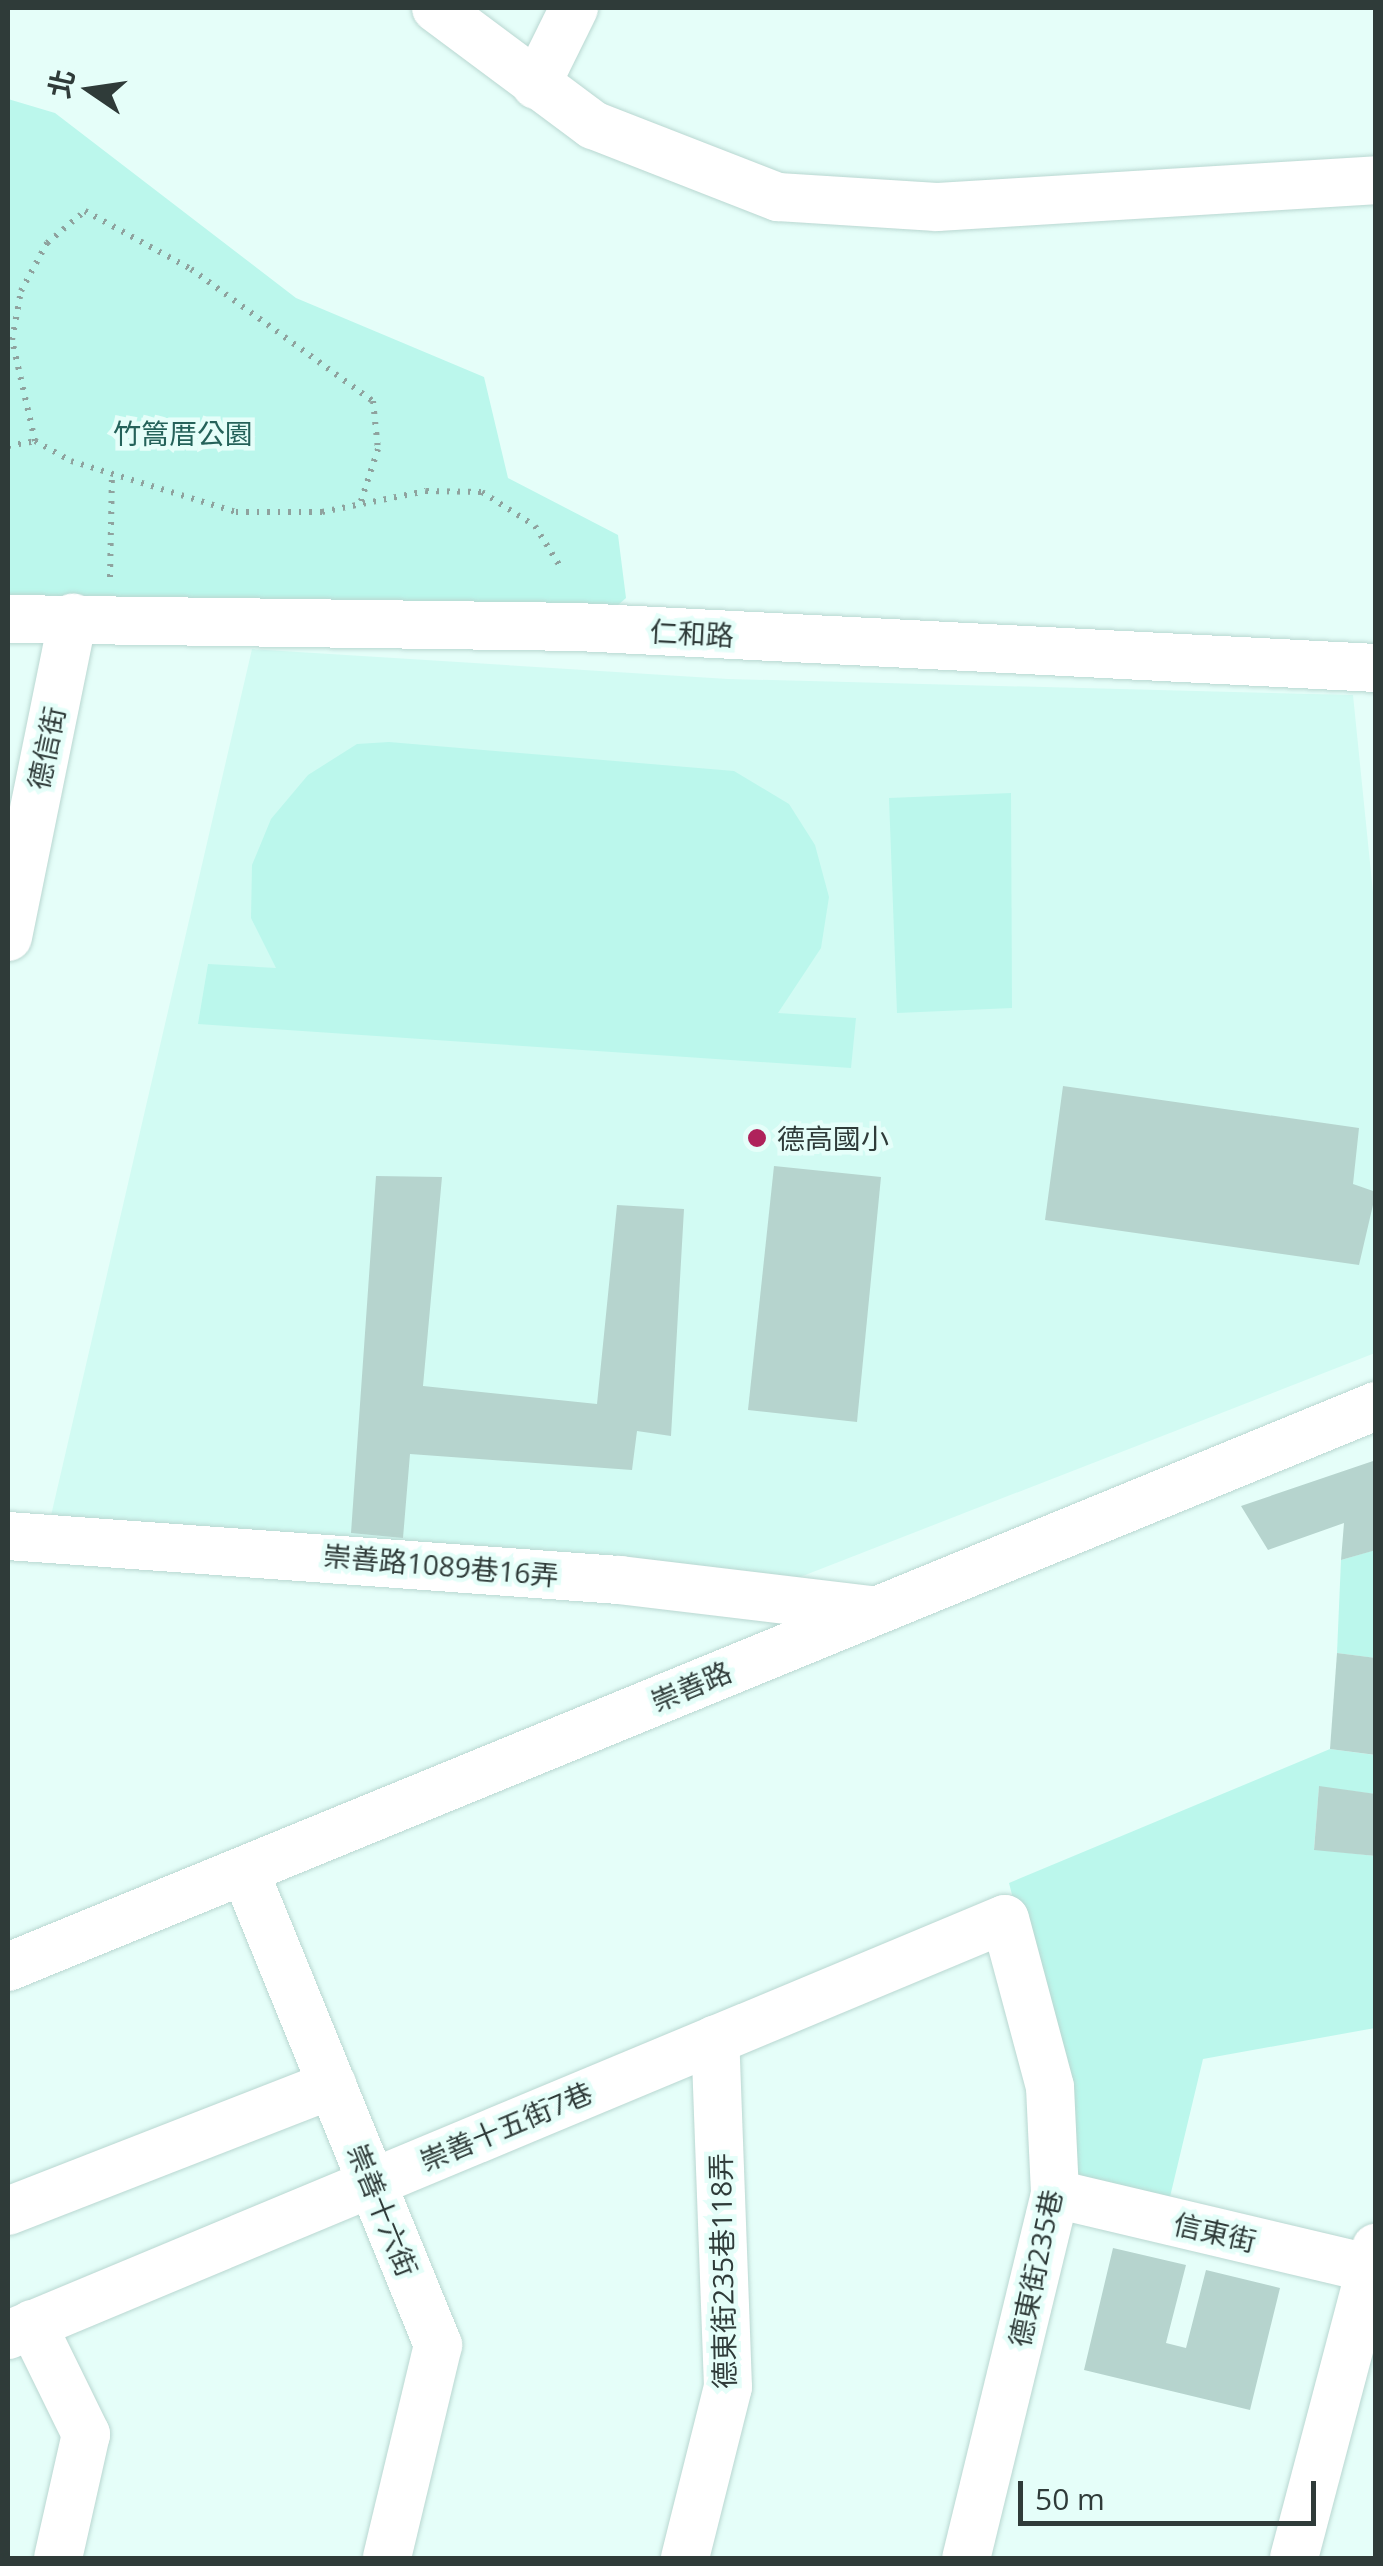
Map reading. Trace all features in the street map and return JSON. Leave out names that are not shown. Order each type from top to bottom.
[{"type":"street","points":[[436,8],[593,125],[778,197],[938,207],[1376,180]]},
{"type":"street","points":[[536,84],[574,8]]},
{"type":"street","name":"德信街","points":[[8,937],[92,618]]},
{"type":"street","name":"仁和路","points":[[8,619],[578,627],[1376,668]]},
{"type":"street","name":"崇善路","points":[[8,1967],[1376,1406]]},
{"type":"street","name":"崇善路1089巷16弄","points":[[8,1536],[619,1580],[874,1610]]},
{"type":"street","name":"崇善十六街","points":[[245,1872],[438,2346],[387,2558]]},
{"type":"street","name":"崇善十五街7巷","points":[[20,2329],[1005,1919]]},
{"type":"street","name":"德東街235巷","points":[[966,2558],[1056,2194],[1050,2087],[1005,1919]]},
{"type":"street","name":"德東街235巷118弄","points":[[686,2558],[728,2387],[715,2039]]},
{"type":"street","points":[[8,2210],[332,2086]]},
{"type":"street","name":"信東街","points":[[1056,2194],[1374,2262]]},
{"type":"street","points":[[1294,2558],[1374,2262]]},
{"type":"street","points":[[20,2329],[86,2434],[58,2558]]},
{"type":"path","points":[[35,441],[12,340],[21,290],[47,243],[85,211],[191,269],[374,401],[378,449],[361,501]]},
{"type":"path","points":[[8,446],[35,441],[112,473],[236,512],[322,512],[361,501],[482,492],[535,526],[562,568]]},
{"type":"path","points":[[92,618],[112,473]]},
{"type":"shaded area","name":"德高國小","points":[[252,649],[728,679],[1353,695],[1376,922],[1375,1353],[777,1586],[50,1520]]},
{"type":"green space","name":"竹篙厝公園","points":[[8,99],[55,113],[296,298],[484,377],[508,478],[618,535],[626,598],[602,619],[8,603]]},
{"type":"green space","points":[[389,742],[734,771],[789,804],[815,845],[829,897],[821,948],[778,1013],[856,1018],[851,1068],[198,1024],[208,964],[276,968],[251,918],[252,865],[271,819],[308,775],[357,744]]},
{"type":"green space","points":[[1011,793],[1012,1008],[897,1013],[889,798]]},
{"type":"green space","points":[[1375,1550],[1375,1658],[1337,1653],[1341,1560]]},
{"type":"green space","points":[[1330,1749],[1375,1755],[1375,1794],[1319,1787],[1314,1849],[1375,1856],[1375,2028],[1203,2059],[1169,2201],[1058,2185],[1061,2087],[1009,1883]]},
{"type":"building","points":[[1063,1086],[1359,1128],[1353,1184],[1376,1192],[1359,1265],[1045,1220]]},
{"type":"building","points":[[774,1166],[881,1177],[857,1422],[748,1410]]},
{"type":"building","points":[[376,1176],[442,1177],[423,1386],[597,1404],[617,1205],[684,1209],[671,1436],[637,1431],[632,1470],[410,1454],[403,1538],[351,1533]]},
{"type":"building","points":[[1376,1460],[1376,1550],[1341,1560],[1344,1523],[1268,1550],[1241,1506]]},
{"type":"building","points":[[1337,1653],[1376,1658],[1376,1755],[1330,1749]]},
{"type":"building","points":[[1319,1786],[1376,1794],[1376,1856],[1314,1850]]},
{"type":"building","points":[[1113,2248],[1186,2265],[1166,2343],[1186,2348],[1206,2270],[1280,2288],[1250,2410],[1084,2370]]},
{"type":"place","name":"德高國小","points":[[757,1138]]}]
